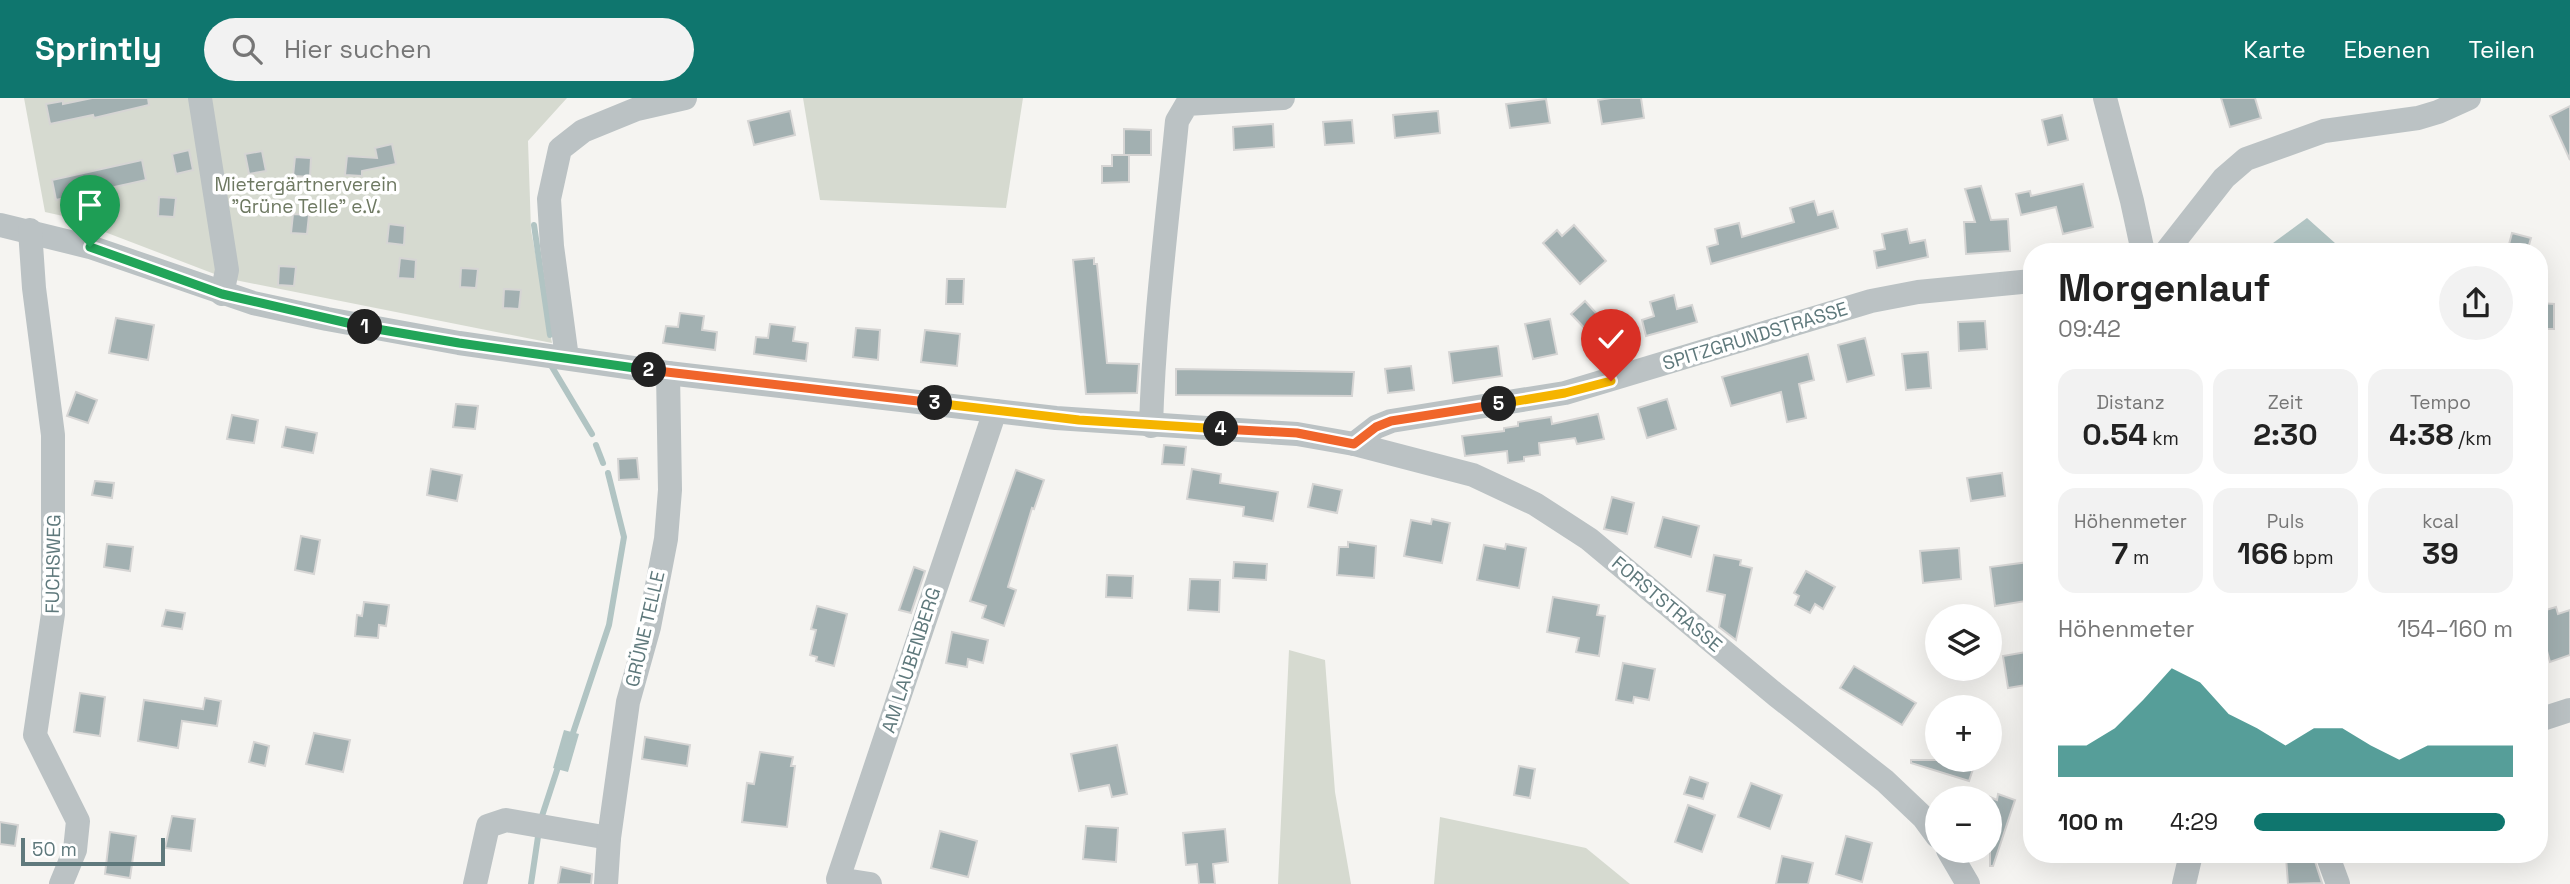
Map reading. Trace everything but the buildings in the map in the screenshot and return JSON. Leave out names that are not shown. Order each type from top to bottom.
[{"type":"street","points":[[200,98],[227,270],[222,294]]},
{"type":"street","points":[[567,359],[552,246],[549,199],[560,149],[583,131],[637,109],[685,98]]},
{"type":"street","points":[[1151,426],[1162,252],[1177,121],[1187,104],[1283,98]]},
{"type":"street","points":[[2105,98],[2133,201],[2141,243]]},
{"type":"street","points":[[2173,243],[2224,178],[2246,159],[2323,131],[2418,118],[2469,98]]},
{"type":"street","points":[[0,225],[30,230],[90,247],[222,294],[372,328],[668,373],[995,411],[1151,426],[1297,433],[1354,444]]},
{"type":"street","name":"FUCHSWEG","points":[[30,230],[34,288],[53,435],[53,614],[35,735],[78,821],[75,850],[61,884]]},
{"type":"street","name":"SPITZGRUNDSTRASSE","points":[[1354,444],[1376,427],[1391,421],[1565,393],[1871,301],[1918,292],[2023,282]]},
{"type":"street","name":"GRÜNE TELLE","points":[[606,884],[609,838],[628,702],[649,627],[666,538],[670,490],[668,373]]},
{"type":"street","name":"AM LAUBENBERG","points":[[870,884],[838,879],[995,411]]},
{"type":"street","name":"FORSTSTRASSE","points":[[1354,444],[1473,475],[1515,493],[1571,527],[1885,781],[1925,820]]},
{"type":"street","points":[[2548,717],[2570,710]]},
{"type":"street","points":[[475,884],[488,826],[506,820],[609,838]]},
{"type":"street","points":[[1956,863],[1968,884]]},
{"type":"street","points":[[2184,884],[2190,863]]},
{"type":"street","points":[[2330,863],[2338,884]]},
{"type":"green space","name":"Mietergärtnerverein \"Grüne Telle\" e.V.","points":[[24,98],[567,98],[528,141],[531,230],[552,343],[225,278],[63,216],[45,212]]},
{"type":"green space","points":[[803,98],[1023,98],[1006,208],[820,200]]},
{"type":"green space","points":[[1289,650],[1325,660],[1335,792],[1351,884],[1278,884]]},
{"type":"green space","points":[[1440,817],[1586,848],[1630,884],[1434,884]]},
{"type":"shaded area","points":[[2307,218],[2335,243],[2273,243]]},
{"type":"shaded area","points":[[564,730],[579,734],[568,772],[553,768]]},
{"type":"waterway","points":[[534,225],[550,335]]},
{"type":"waterway","points":[[552,367],[592,434]]},
{"type":"waterway","points":[[596,445],[603,463]]},
{"type":"waterway","points":[[571,739],[609,625],[624,537],[608,473]]},
{"type":"waterway","points":[[541,819],[559,764]]},
{"type":"waterway","points":[[531,884],[539,830]]},
{"type":"route","points":[[90,247],[253,303],[372,328],[668,373],[1079,420],[1297,433],[1354,444],[1376,427],[1391,421],[1565,393],[1611,381]]}]
